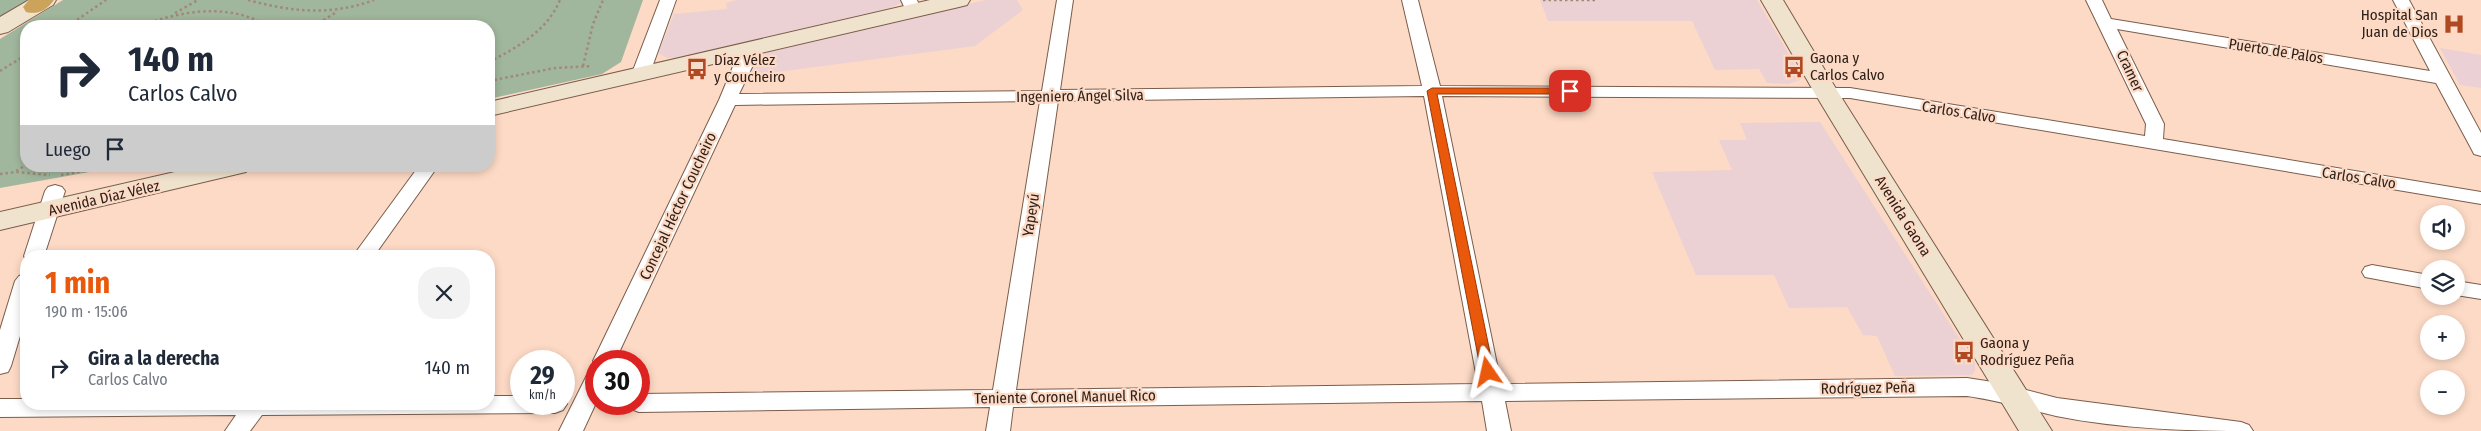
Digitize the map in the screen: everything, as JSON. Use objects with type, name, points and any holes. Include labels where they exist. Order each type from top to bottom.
[{"type":"main road","points":[[495,108],[748,49],[911,5],[958,0]]},
{"type":"main road","name":"Avenida Gaona","points":[[1772,0],[1826,92],[2036,431]]},
{"type":"main road","points":[[0,27],[41,2]]},
{"type":"main road","points":[[0,202],[52,201],[175,172]]},
{"type":"main road","name":"Avenida Díaz Vélez","points":[[0,221],[52,201],[205,172]]},
{"type":"street","points":[[640,74],[668,0]]},
{"type":"street","name":"Yapeyú","points":[[998,431],[1064,0]]},
{"type":"street","points":[[1410,0],[1432,91],[1499,431]]},
{"type":"street","name":"Cramer","points":[[2094,0],[2108,23],[2155,124],[2156,131],[2152,144]]},
{"type":"street","points":[[2401,0],[2481,150]]},
{"type":"street","name":"Puerto de Palos","points":[[2108,23],[2444,79]]},
{"type":"street","name":"Concejal Héctor Coucheiro","points":[[609,350],[728,100],[745,63],[748,49]]},
{"type":"street","name":"Ingeniero Ángel Silva","points":[[728,100],[1432,91]]},
{"type":"street","name":"Carlos Calvo","points":[[1432,91],[1850,93],[2481,198]]},
{"type":"street","points":[[367,250],[425,172]]},
{"type":"street","points":[[36,250],[52,201]]},
{"type":"street","points":[[2372,272],[2420,280]]},
{"type":"street","points":[[2465,289],[2481,292]]},
{"type":"street","points":[[0,366],[20,301]]},
{"type":"street","name":"Rodríguez Peña","points":[[1491,391],[1967,387],[1999,392],[2057,407],[2241,431]]},
{"type":"street","name":"Teniente Coronel Manuel Rico","points":[[650,403],[1491,391]]},
{"type":"street","points":[[571,431],[582,403]]},
{"type":"street","points":[[495,404],[510,404]]},
{"type":"street","points":[[0,408],[20,408]]},
{"type":"street","points":[[237,431],[252,410]]},
{"type":"path","points":[[77,20],[106,0]]},
{"type":"path","points":[[170,16],[198,0]]},
{"type":"path","points":[[248,0],[307,13],[336,12]]},
{"type":"path","points":[[323,20],[336,12],[374,0]]},
{"type":"path","points":[[495,58],[538,31],[550,19],[560,0]]},
{"type":"path","points":[[583,66],[593,24],[604,0]]},
{"type":"path","points":[[1543,0],[1598,0]]},
{"type":"path","points":[[158,20],[206,9],[229,9],[259,20]]},
{"type":"path","points":[[0,71],[20,59]]},
{"type":"path","points":[[495,80],[555,68],[593,66]]},
{"type":"path","points":[[16,172],[20,169]]},
{"type":"path","points":[[0,174],[16,172],[55,175],[75,172]]},
{"type":"shaded area","points":[[737,0],[901,0],[901,3],[890,8],[677,58],[667,58],[658,53],[674,14],[727,9],[726,3]]},
{"type":"shaded area","points":[[986,0],[1017,0],[1023,10],[975,46],[747,76],[757,58],[769,52]]},
{"type":"shaded area","points":[[1540,0],[1757,0],[1800,73],[1800,80],[1789,84],[1767,83],[1759,69],[1715,70],[1692,21],[1548,21]]},
{"type":"shaded area","points":[[2440,48],[2481,55],[2481,88],[2460,85]]},
{"type":"shaded area","points":[[1820,122],[1975,363],[1975,370],[1972,375],[1895,376],[1877,336],[1863,335],[1847,307],[1789,308],[1774,275],[1696,275],[1652,172],[1732,170],[1719,140],[1747,140],[1740,123]]},
{"type":"green space","points":[[0,0],[34,0],[0,20]]},
{"type":"green space","points":[[63,0],[643,0],[621,62],[602,74],[495,98],[495,20],[31,20]]},
{"type":"green space","points":[[20,27],[20,172],[89,172],[0,188],[0,39]]},
{"type":"place","name":"Hospital San Juan de Dios","points":[[2454,24]]},
{"type":"place","name":"Gaona y Carlos Calvo","points":[[1794,67]]},
{"type":"place","name":"Díaz Vélez y Coucheiro","points":[[697,69]]},
{"type":"place","name":"Gaona y Rodríguez Peña","points":[[1964,352]]},
{"type":"route","points":[[1488,372],[1432,91],[1570,91]]}]
